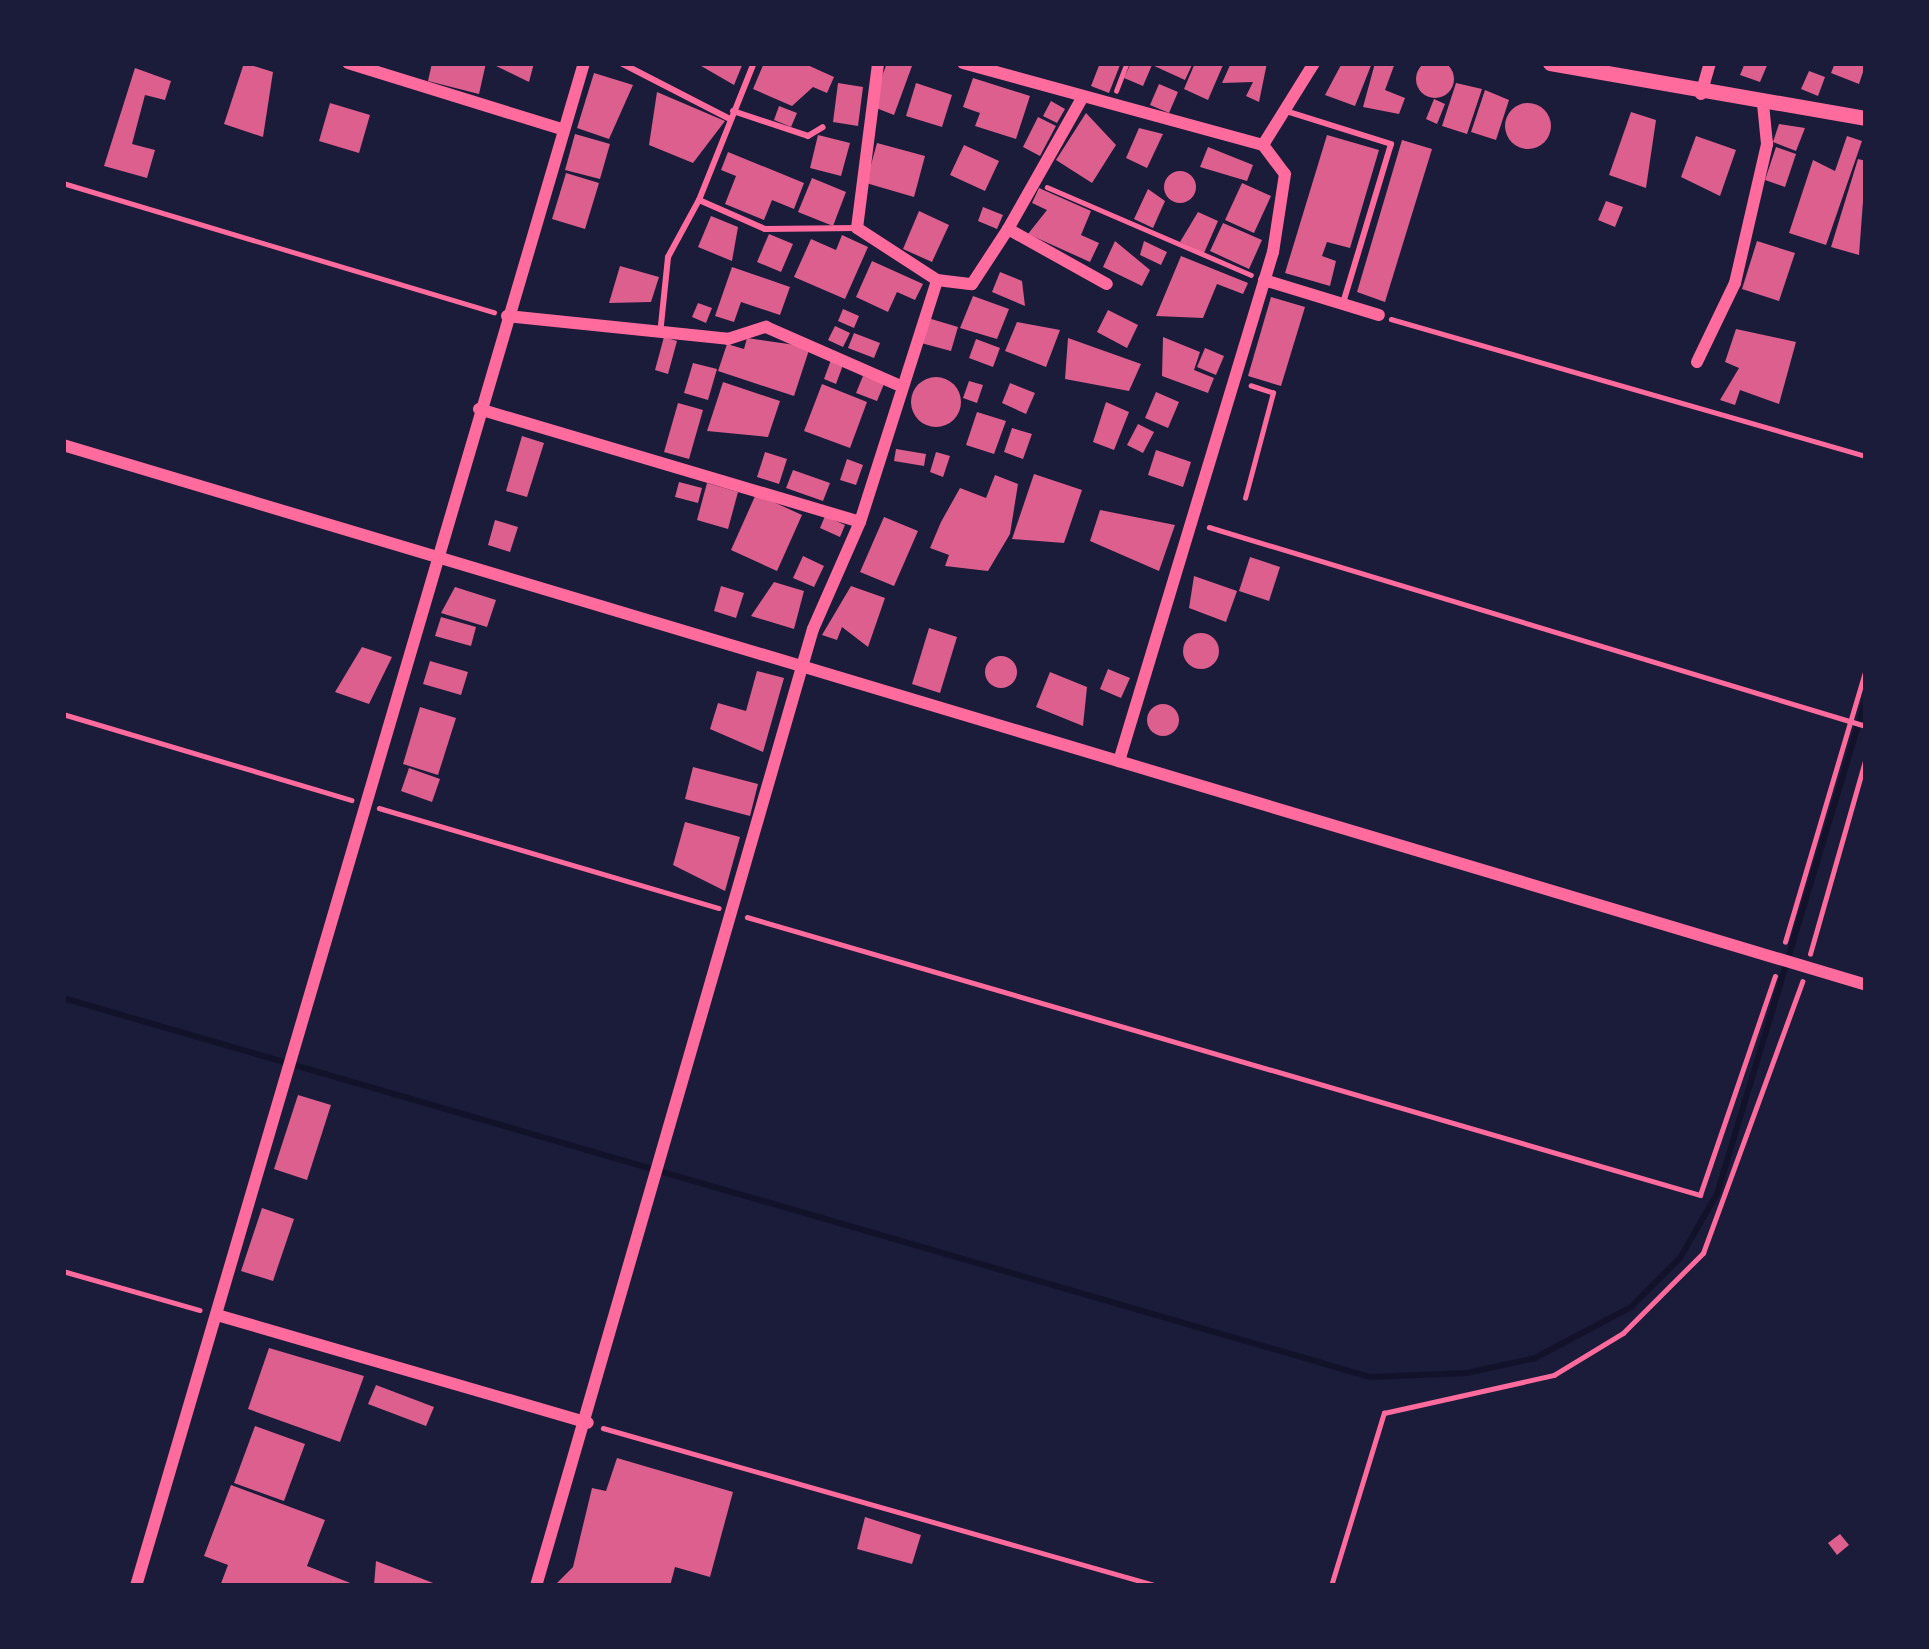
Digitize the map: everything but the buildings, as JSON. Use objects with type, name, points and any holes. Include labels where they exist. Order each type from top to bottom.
[{"type":"street","points":[[348,63],[564,130]]},
{"type":"street","points":[[136,1586],[584,63]]},
{"type":"street","points":[[878,63],[857,227],[937,280],[972,284],[1082,98]]},
{"type":"street","points":[[963,63],[1011,70],[1082,98],[1263,145],[1285,174],[1264,280],[1119,760]]},
{"type":"street","points":[[1263,145],[1289,112],[1314,63]]},
{"type":"street","points":[[1550,63],[1700,95],[1865,116]]},
{"type":"street","points":[[1700,95],[1710,63]]},
{"type":"street","points":[[1697,362],[1735,283],[1766,144],[1763,104]]},
{"type":"street","points":[[1008,229],[1107,284]]},
{"type":"street","points":[[536,1586],[809,668],[813,629],[860,522],[896,384],[937,280]]},
{"type":"street","points":[[1264,280],[1379,315]]},
{"type":"street","points":[[507,316],[661,325],[728,339],[766,327],[896,384]]},
{"type":"street","points":[[479,409],[860,522]]},
{"type":"street","points":[[63,445],[1866,985]]},
{"type":"street","points":[[217,1316],[588,1423]]},
{"type":"lane","points":[[621,63],[732,115],[808,136],[824,127]]},
{"type":"lane","points":[[661,325],[668,256],[699,200],[753,64]]},
{"type":"lane","points":[[1289,112],[1390,144],[1342,304]]},
{"type":"lane","points":[[699,200],[765,229],[857,227]]},
{"type":"path","points":[[1109,106],[1127,63]]},
{"type":"path","points":[[1036,182],[1264,280]]},
{"type":"path","points":[[63,183],[507,316]]},
{"type":"path","points":[[1379,315],[1866,456]]},
{"type":"path","points":[[1234,382],[1273,393],[1245,498]]},
{"type":"path","points":[[1192,522],[1866,726]]},
{"type":"path","points":[[63,714],[1700,1195],[1780,958],[1866,668]]},
{"type":"path","points":[[1331,1586],[1384,1413],[1554,1375],[1623,1333],[1703,1253],[1807,967],[1866,757]]},
{"type":"path","points":[[63,1271],[217,1316]]},
{"type":"path","points":[[588,1423],[1158,1586]]},
{"type":"waterway","points":[[63,998],[1370,1377],[1467,1373],[1535,1358],[1631,1307],[1680,1258],[1717,1194],[1866,699]]}]
